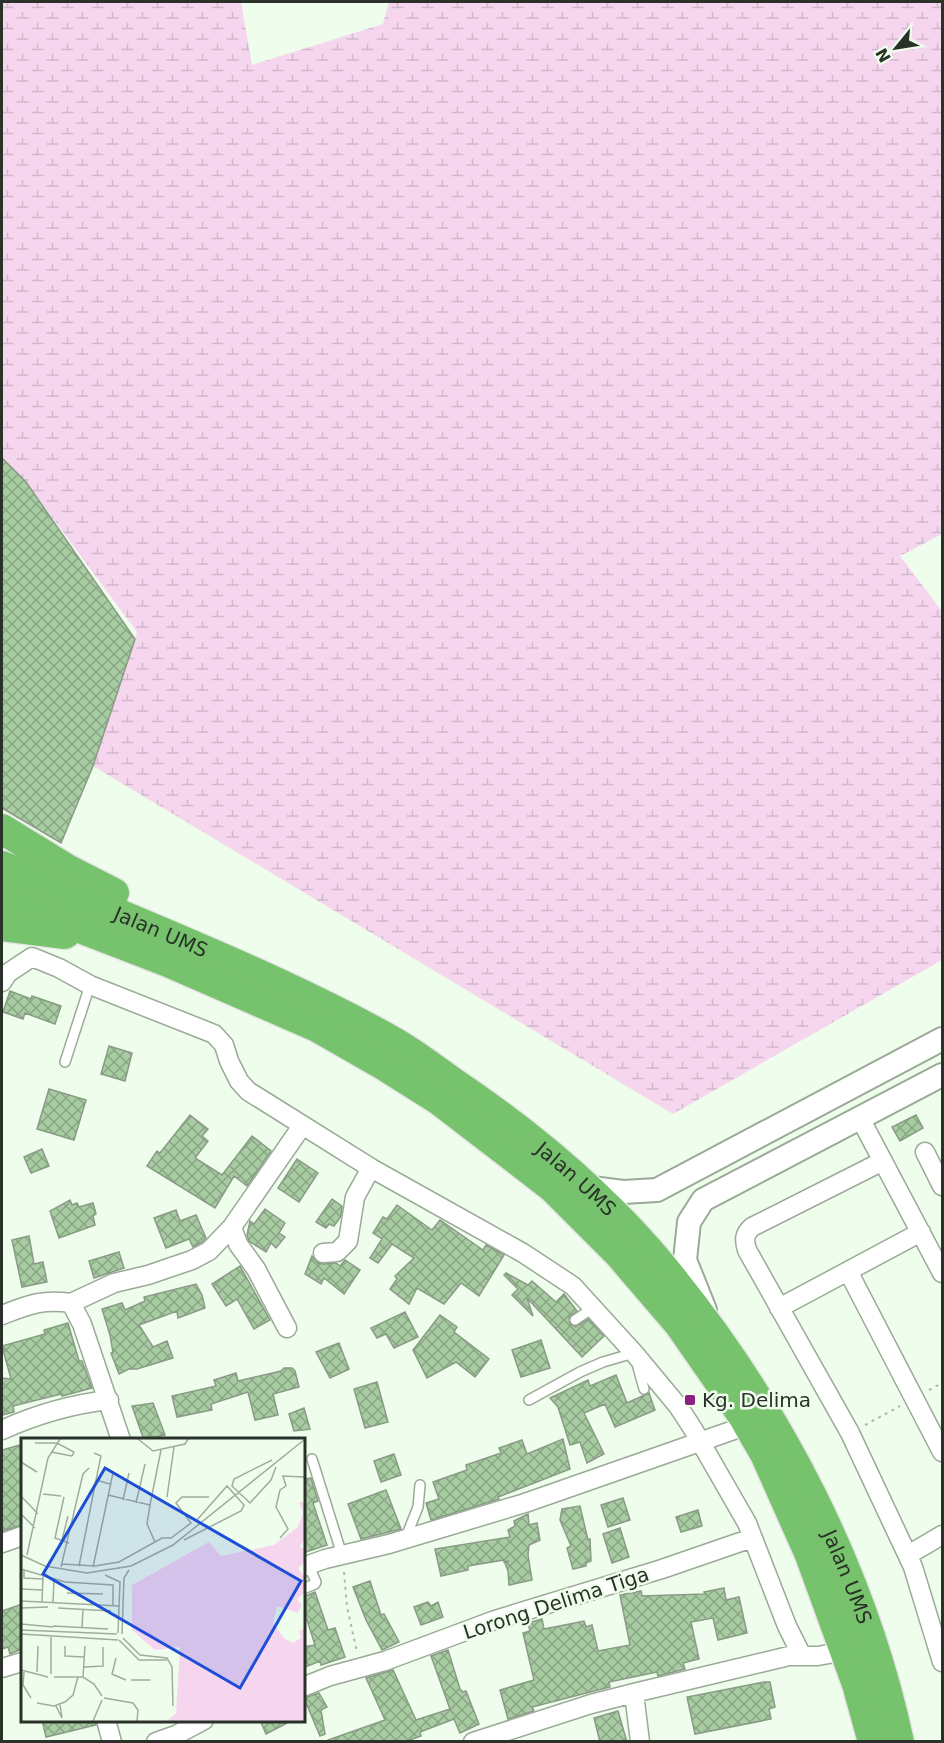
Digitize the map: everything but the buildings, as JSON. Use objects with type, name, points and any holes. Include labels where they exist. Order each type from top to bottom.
[{"type":"highway","points":[[2,829],[67,868],[139,906],[179,939]]},
{"type":"highway","name":"Jalan UMS","points":[[2,866],[179,939],[306,996],[395,1043],[501,1115],[541,1147],[609,1210],[665,1269],[713,1332],[750,1387],[807,1484],[849,1578],[890,1701],[899,1742]]},
{"type":"highway","name":"Jalan UMS","points":[[2,898],[250,996],[317,1027],[439,1100],[552,1187],[619,1254],[679,1324],[748,1425],[765,1454],[810,1555],[857,1684],[873,1742]]},
{"type":"highway","points":[[2,926],[110,939]]},
{"type":"street","points":[[2,982],[8,973],[32,957],[59,968],[90,985],[214,1034],[224,1045],[239,1081],[248,1091],[371,1168],[523,1253],[573,1286],[678,1406],[743,1516],[787,1626],[802,1656]]},
{"type":"street","points":[[584,1187],[623,1192],[657,1190],[942,1039]]},
{"type":"street","points":[[713,1332],[686,1260],[689,1222],[703,1200],[942,1075]]},
{"type":"street","points":[[860,1118],[942,1273]]},
{"type":"street","points":[[2,1315],[41,1301],[70,1303],[114,1283],[148,1275],[192,1260],[209,1251],[232,1227],[302,1126]]},
{"type":"street","points":[[925,1152],[942,1186]]},
{"type":"street","points":[[883,1161],[748,1231],[744,1239],[747,1250],[850,1433],[913,1567],[938,1628],[941,1652]]},
{"type":"street","points":[[323,1253],[337,1252],[348,1241],[355,1197],[371,1168]]},
{"type":"street","points":[[232,1227],[238,1244],[256,1269],[287,1328]]},
{"type":"street","points":[[779,1308],[921,1232]]},
{"type":"street","points":[[848,1271],[942,1452]]},
{"type":"street","points":[[70,1303],[82,1324],[120,1438]]},
{"type":"street","points":[[2,1430],[60,1410],[90,1402],[109,1400]]},
{"type":"street","points":[[306,1566],[525,1503],[748,1425]]},
{"type":"street","points":[[908,1555],[942,1535]]},
{"type":"street","points":[[2,1543],[21,1536]]},
{"type":"street","name":"Lorong Delima Tiga","points":[[304,1687],[360,1666],[385,1661],[495,1620],[662,1569],[752,1538]]},
{"type":"street","points":[[473,1742],[580,1707],[634,1693],[789,1656],[818,1656],[845,1651]]},
{"type":"street","points":[[2,1668],[21,1662]]},
{"type":"street","points":[[634,1693],[640,1742]]},
{"type":"street","points":[[107,1722],[112,1742]]},
{"type":"street","points":[[156,1742],[176,1735],[200,1722]]},
{"type":"lane","points":[[65,1062],[90,985]]},
{"type":"lane","points":[[574,1320],[593,1308]]},
{"type":"lane","points":[[529,1400],[580,1372],[634,1353],[644,1389]]},
{"type":"lane","points":[[312,1459],[342,1555]]},
{"type":"lane","points":[[406,1538],[418,1507],[420,1485]]},
{"type":"lane","points":[[304,1589],[316,1582],[306,1566]]},
{"type":"path","points":[[850,1433],[915,1397]]},
{"type":"path","points":[[342,1555],[347,1607],[360,1666]]},
{"type":"green space","points":[[2,2],[241,2],[252,65],[383,24],[389,2],[942,2],[942,534],[900,556],[942,611],[942,960],[673,1114],[93,766],[137,632],[26,482],[2,458]]},
{"type":"place","name":"Kg. Delima","points":[[690,1400]]}]
